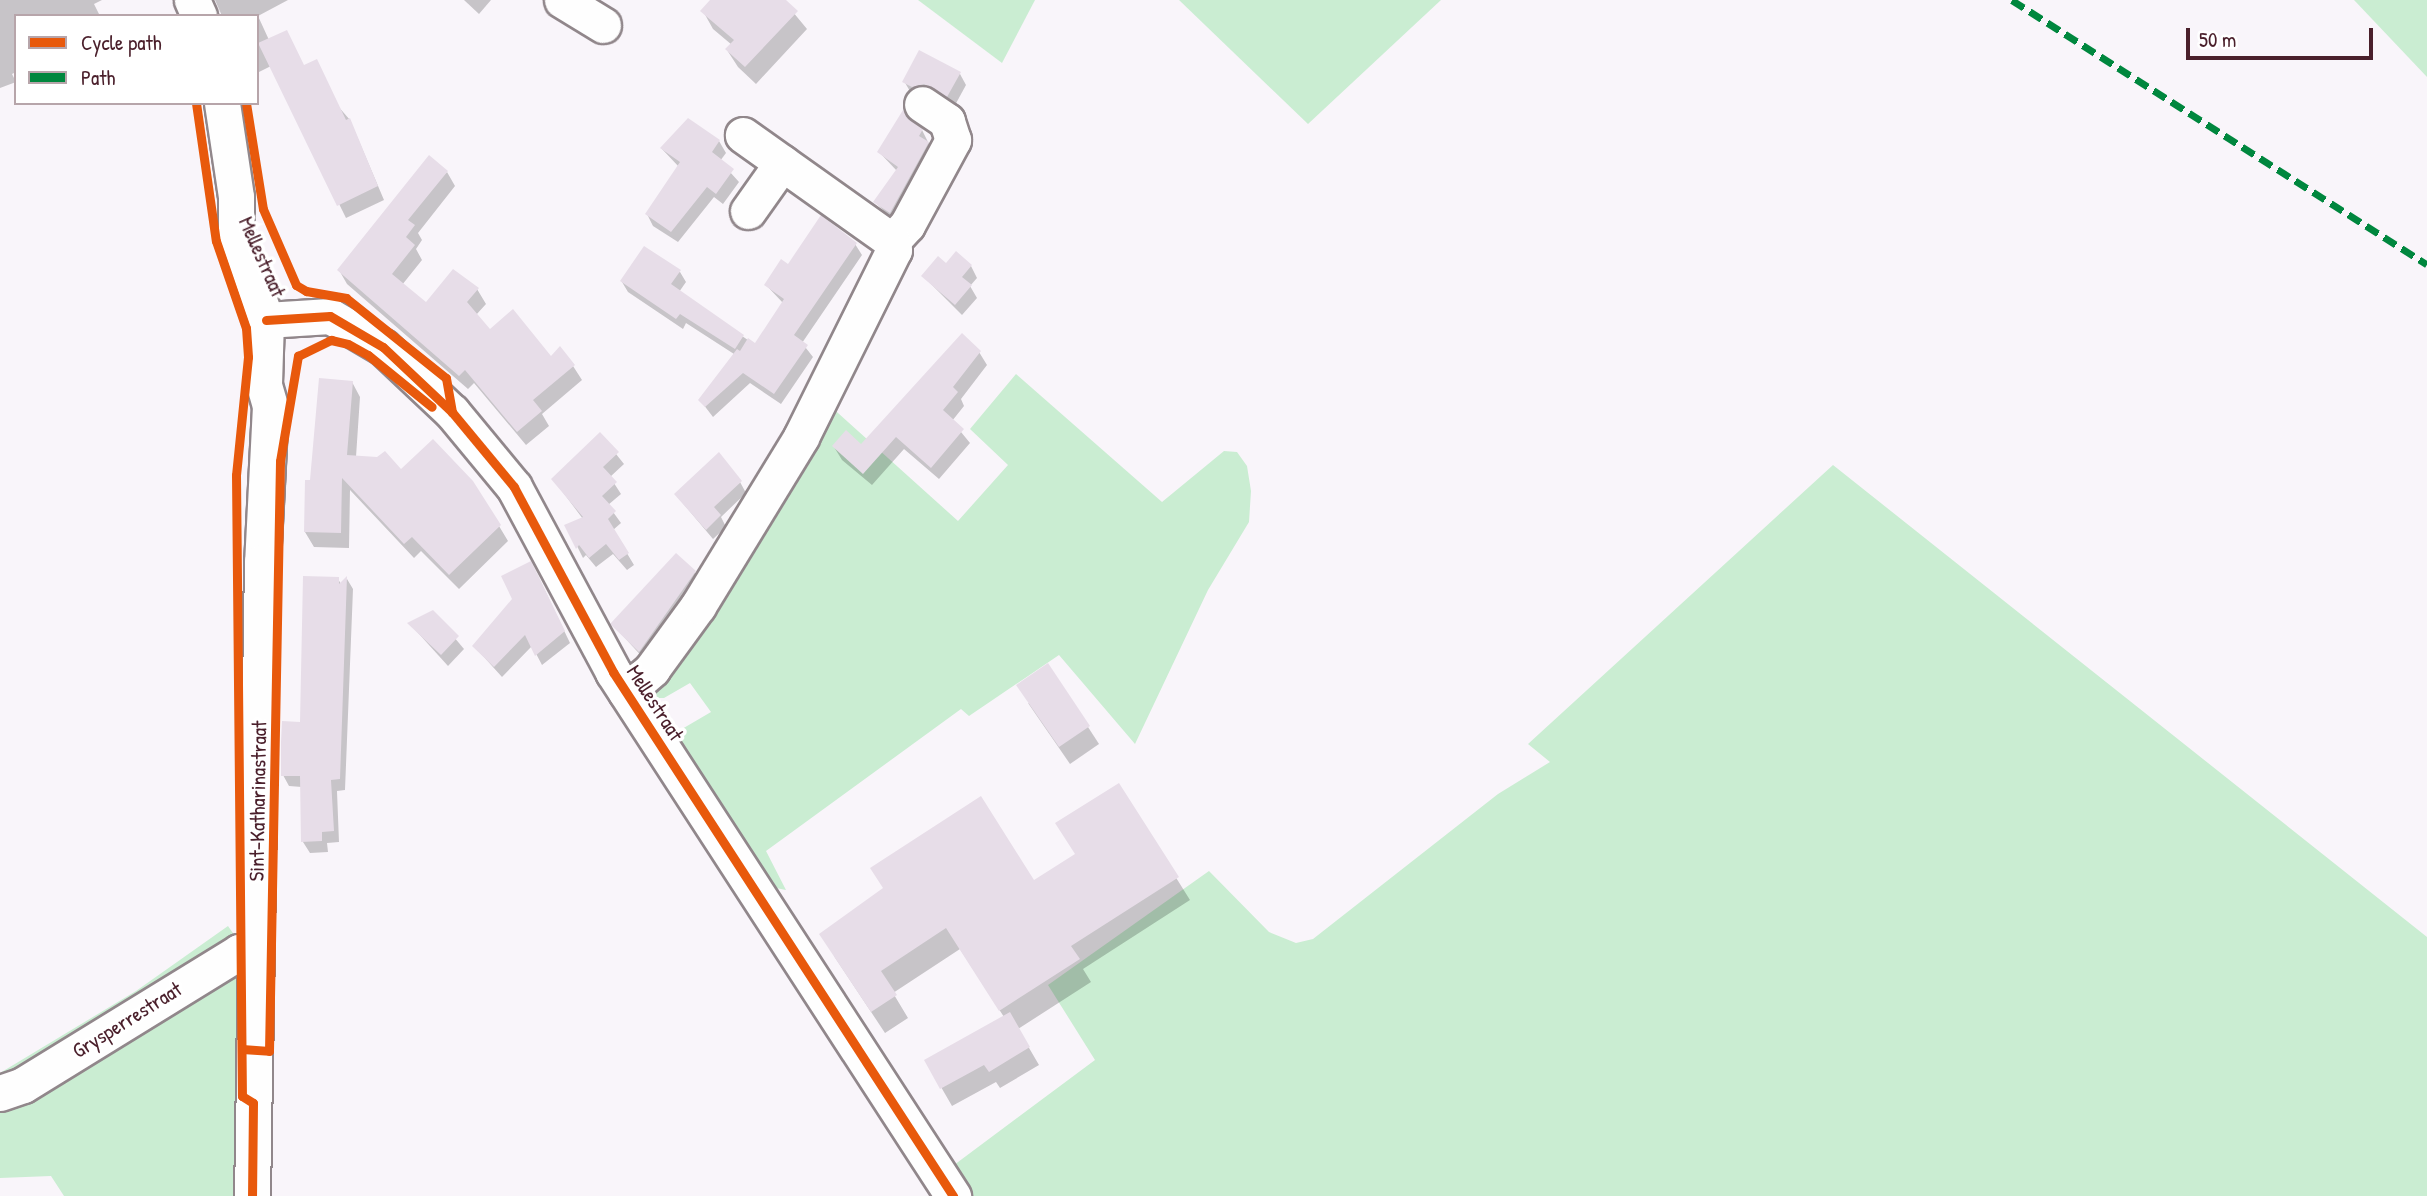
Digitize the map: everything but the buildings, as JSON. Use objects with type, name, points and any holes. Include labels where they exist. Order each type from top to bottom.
[{"type":"street","points":[[562,0],[603,26]]},
{"type":"street","points":[[743,135],[892,241],[906,225],[953,141],[947,121],[922,104]]},
{"type":"street","name":"Mellestraat","points":[[222,105],[236,197],[277,318],[330,316],[383,347],[452,412],[514,487],[626,692],[953,1196]]},
{"type":"street","points":[[748,211],[782,163]]},
{"type":"street","name":"Mellestraat","points":[[626,692],[652,669],[698,606],[801,437],[894,250],[892,241]]},
{"type":"street","name":"Sint-Katharinastraat","points":[[252,1196],[262,562],[270,406],[281,385],[277,318]]},
{"type":"street","name":"Grysperrestraat","points":[[0,1093],[23,1085],[239,952],[255,951]]},
{"type":"green space","points":[[918,0],[1035,0],[1002,63]]},
{"type":"green space","points":[[1179,0],[1441,0],[1308,124]]},
{"type":"green space","points":[[2354,0],[2427,0],[2427,77]]},
{"type":"green space","points":[[1016,374],[1162,502],[1224,451],[1237,452],[1247,466],[1251,491],[1249,522],[1208,590],[1135,744],[1059,655],[969,716],[961,709],[766,851],[786,890],[766,886],[670,736],[711,712],[690,683],[664,698],[649,698],[828,404],[958,521],[1008,465],[970,429]]},
{"type":"green space","points":[[1833,465],[2427,937],[2427,1196],[968,1196],[950,1168],[1095,1060],[1048,985],[1209,871],[1269,932],[1296,943],[1313,939],[1498,794],[1550,762],[1528,744]]},
{"type":"green space","points":[[228,926],[235,936],[0,1085],[0,1073],[136,991]]},
{"type":"green space","points":[[227,971],[238,977],[235,1196],[64,1196],[51,1176],[0,1178],[0,1106]]},
{"type":"marked path","points":[[2012,0],[2427,264]]},
{"type":"cycle path","points":[[196,105],[216,241],[246,328],[248,357],[236,475],[242,1096],[253,1103],[252,1196]]},
{"type":"cycle path","points":[[246,105],[263,209],[296,285],[306,291],[346,298],[446,378],[452,412]]},
{"type":"cycle path","points":[[266,320],[330,316],[383,347],[452,412],[514,487],[613,672],[953,1196]]},
{"type":"cycle path","points":[[242,1049],[269,1051],[280,461],[298,356],[331,340],[348,344],[368,355],[432,407]]}]
